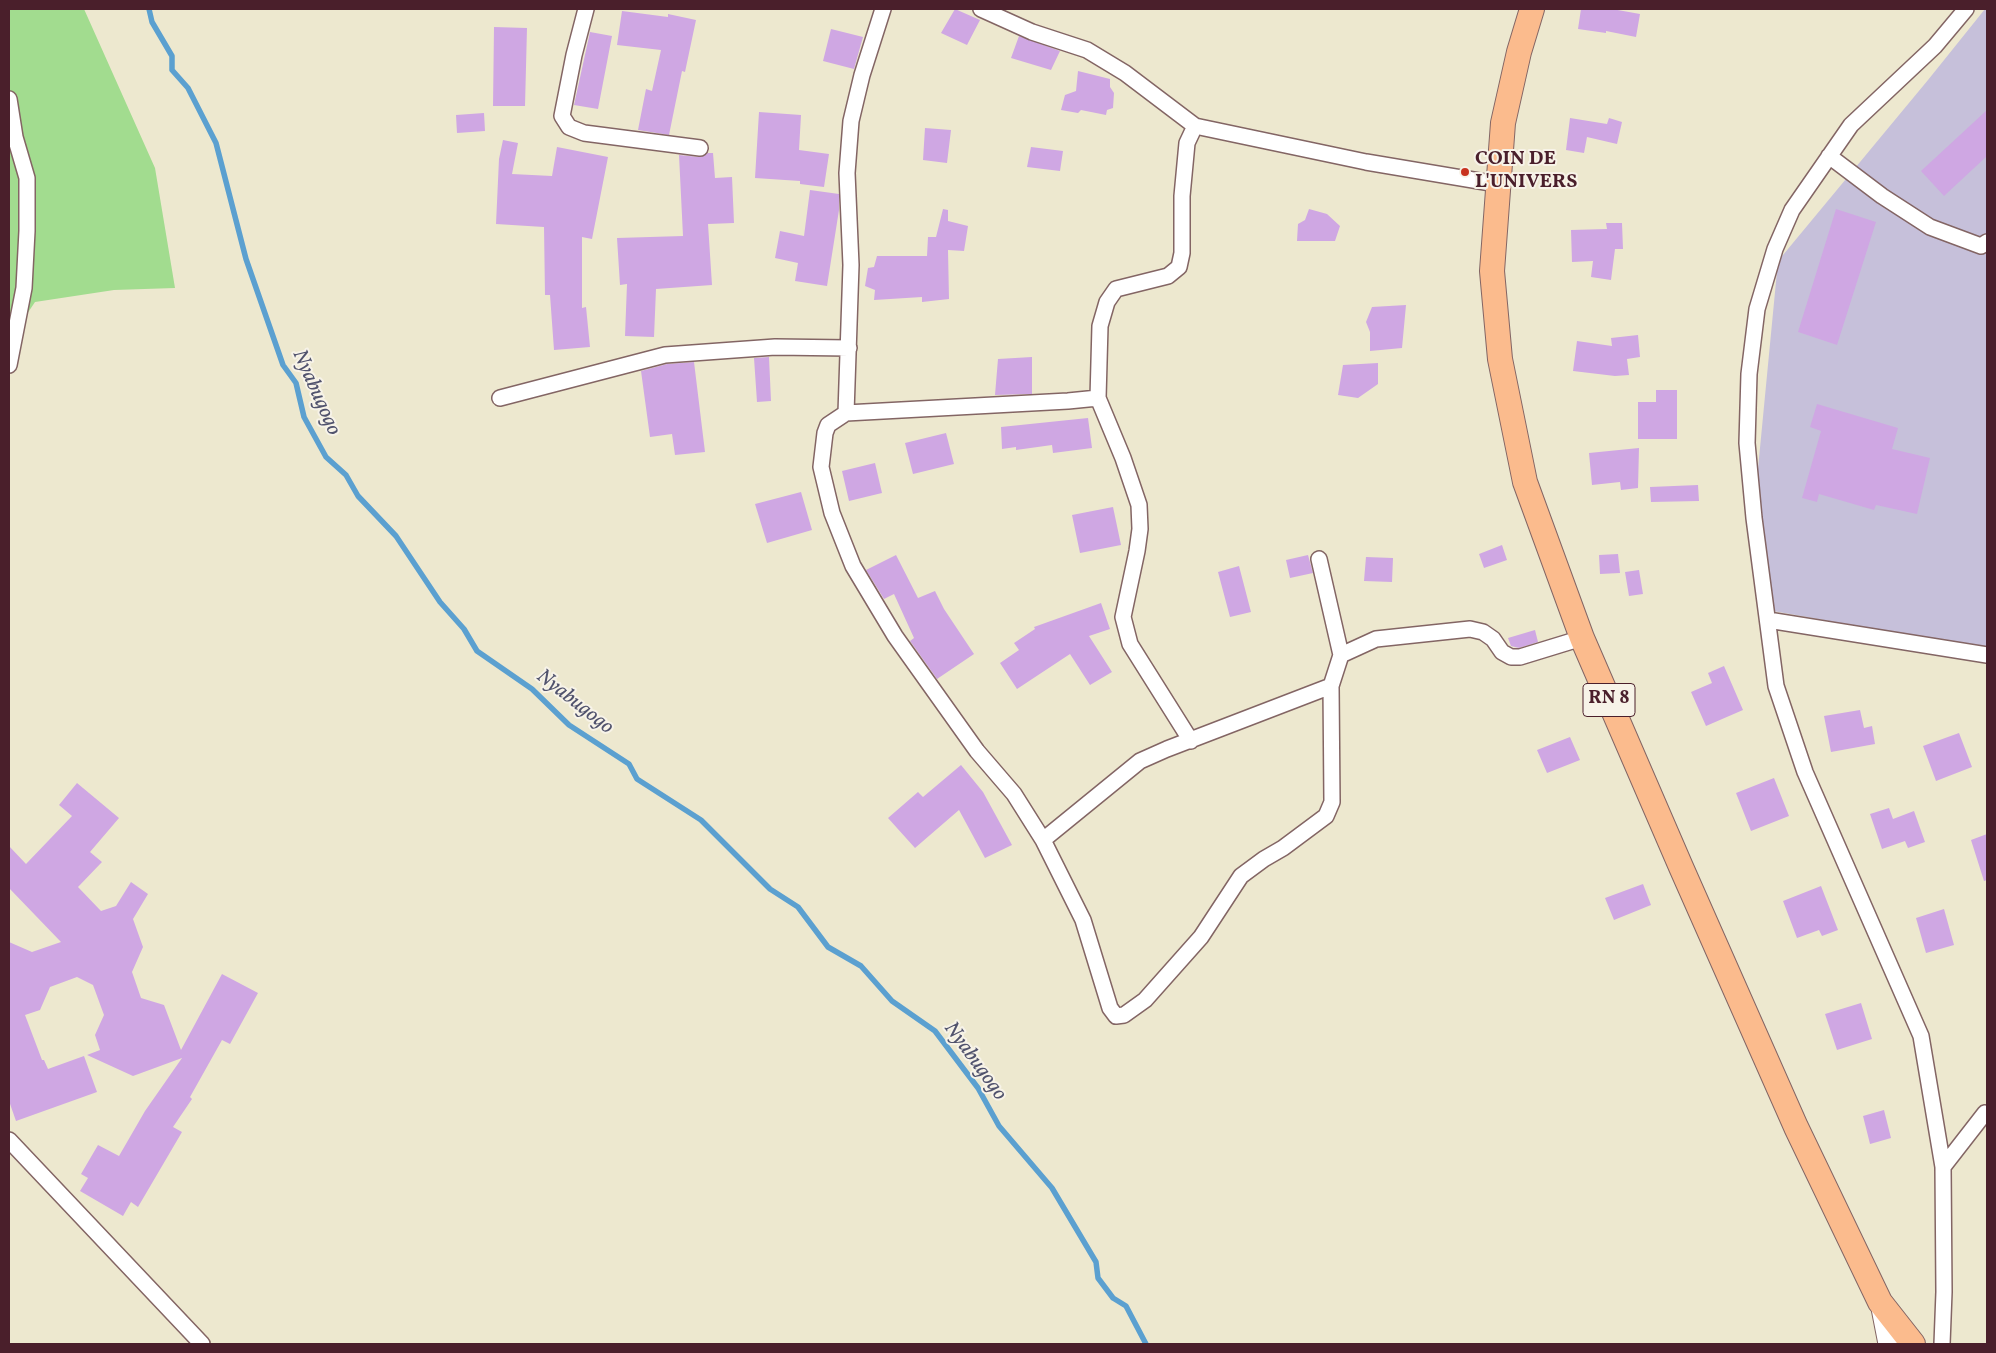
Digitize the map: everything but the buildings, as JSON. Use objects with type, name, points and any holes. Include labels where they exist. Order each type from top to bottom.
[{"type":"main road","name":"RN 8","points":[[1532,9],[1519,52],[1503,123],[1492,271],[1500,359],[1525,482],[1582,638],[1792,1118],[1880,1302],[1913,1344]]},
{"type":"street","points":[[586,9],[574,55],[562,116],[569,127],[584,132],[700,148]]},
{"type":"street","points":[[846,413],[850,348],[851,265],[847,173],[851,121],[862,75],[883,9]]},
{"type":"street","points":[[981,9],[1032,32],[1087,50],[1125,73],[1195,126],[1366,162],[1497,184]]},
{"type":"street","points":[[1942,1344],[1944,1292],[1943,1167],[1921,1036],[1805,772],[1776,686],[1754,518],[1747,443],[1749,374],[1756,319],[1775,249],[1792,210],[1851,125],[1935,46],[1966,9]]},
{"type":"street","points":[[9,99],[15,137],[27,178],[27,231],[24,288],[9,365]]},
{"type":"street","points":[[1191,741],[1130,644],[1123,617],[1137,551],[1140,529],[1139,505],[1123,458],[1098,398],[1100,326],[1107,302],[1116,289],[1168,276],[1180,267],[1182,253],[1182,196],[1187,143],[1195,126]]},
{"type":"street","points":[[1829,156],[1882,196],[1930,227],[1981,246],[1987,242]]},
{"type":"street","points":[[500,398],[665,355],[775,347],[850,348]]},
{"type":"street","points":[[1098,398],[846,413],[828,425],[825,433],[821,467],[832,512],[853,566],[895,636],[977,751],[1014,794],[1042,840],[1083,920],[1110,1008],[1116,1016],[1124,1015],[1145,1000],[1201,937],[1241,876],[1326,816],[1332,802],[1331,686],[1341,655],[1319,559]]},
{"type":"street","points":[[1768,620],[1987,656]]},
{"type":"street","points":[[1341,655],[1376,639],[1470,629],[1484,632],[1493,639],[1502,652],[1511,657],[1520,657],[1582,638]]},
{"type":"street","points":[[1042,840],[1140,761],[1331,686]]},
{"type":"street","points":[[1943,1167],[1985,1113],[1987,1115]]},
{"type":"street","points":[[9,1140],[202,1344]]},
{"type":"street","points":[[1880,1302],[1888,1344]]},
{"type":"shaded area","points":[[1985,9],[1987,9],[1987,649],[1773,611],[1757,479],[1778,261]]},
{"type":"green space","points":[[9,9],[84,9],[155,168],[175,288],[114,290],[35,302],[9,341]]},
{"type":"waterway","name":"Nyabugogo","points":[[149,9],[152,22],[172,56],[172,70],[188,88],[216,143],[246,259],[283,365],[296,383],[304,417],[326,457],[346,475],[358,496],[396,536],[440,602],[464,629],[477,651],[532,689],[569,725],[629,764],[637,779],[701,820],[770,889],[798,907],[828,947],[861,966],[892,1001],[935,1031],[978,1088],[999,1126],[1052,1188],[1096,1262],[1098,1278],[1113,1298],[1126,1306],[1146,1344]]},
{"type":"place","name":"COIN DE L'UNIVERS","points":[[1465,172]]}]
